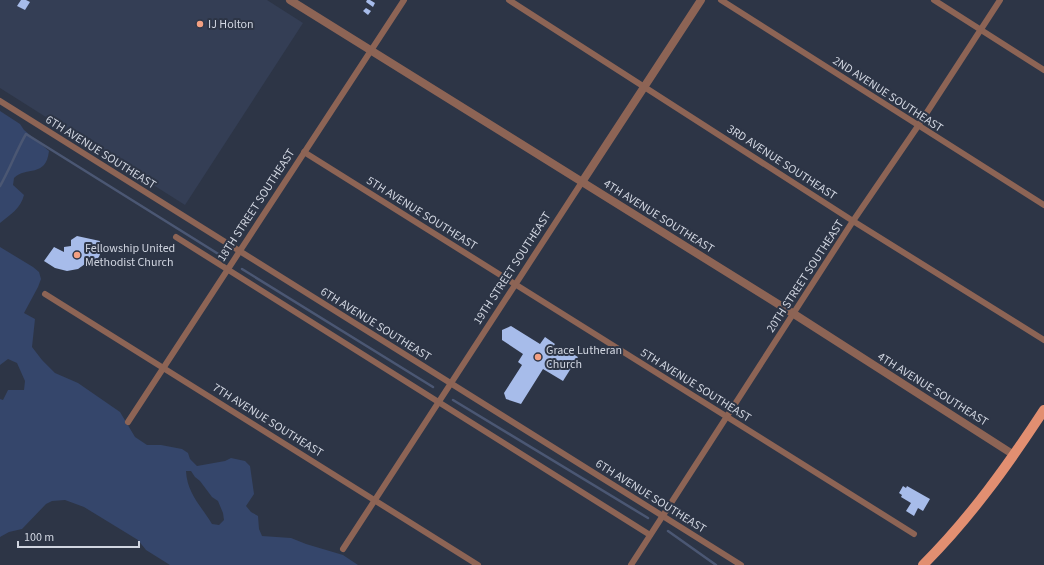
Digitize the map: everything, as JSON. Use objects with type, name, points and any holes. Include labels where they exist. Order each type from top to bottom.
[{"type":"main road","points":[[923,565],[960,525],[1000,474],[1044,410]]},
{"type":"street","name":"4TH AVENUE SOUTHEAST","points":[[290,0],[794,314],[1014,455]]},
{"type":"street","name":"18TH STREET SOUTHEAST","points":[[128,422],[238,251],[404,0]]},
{"type":"street","name":"3RD AVENUE SOUTHEAST","points":[[509,0],[853,221],[1044,340]]},
{"type":"street","name":"19TH STREET SOUTHEAST","points":[[343,549],[701,0]]},
{"type":"street","name":"2ND AVENUE SOUTHEAST","points":[[721,0],[1044,205]]},
{"type":"street","points":[[934,0],[1044,70]]},
{"type":"street","name":"20TH STREET SOUTHEAST","points":[[631,565],[853,221],[918,126],[1000,0]]},
{"type":"street","name":"6TH AVENUE SOUTHEAST","points":[[0,101],[741,565]]},
{"type":"street","name":"5TH AVENUE SOUTHEAST","points":[[304,152],[914,534]]},
{"type":"street","points":[[176,237],[650,535]]},
{"type":"street","name":"7TH AVENUE SOUTHEAST","points":[[45,294],[478,565]]},
{"type":"shaded area","points":[[0,0],[267,0],[303,23],[185,205],[0,88]]},
{"type":"shaded area","points":[[0,111],[20,124],[24,130],[49,151],[44,165],[14,178],[13,185],[24,195],[23,200],[11,214],[0,223]]},
{"type":"shaded area","points":[[0,247],[39,272],[41,279],[24,313],[35,319],[32,347],[55,373],[78,383],[120,412],[135,437],[147,445],[161,445],[182,449],[188,453],[190,459],[197,466],[225,461],[231,458],[245,461],[250,466],[254,494],[246,506],[251,512],[258,516],[259,529],[262,536],[291,538],[343,555],[358,565],[170,565],[146,550],[138,540],[84,507],[65,500],[52,501],[46,504],[22,529],[9,532],[0,537],[0,399],[3,400],[8,390],[24,390],[25,381],[17,363],[8,359],[0,365]],"holes":[[[186,471],[191,471],[212,497],[218,501],[224,520],[219,525],[212,524],[192,493]]]},
{"type":"building","points":[[21,0],[30,2],[25,10],[17,6]]},
{"type":"building","points":[[367,0],[375,3],[373,7],[366,2]]},
{"type":"building","points":[[366,8],[371,11],[368,15],[363,11]]},
{"type":"building","points":[[77,236],[100,241],[98,250],[101,251],[99,257],[94,261],[92,259],[78,269],[67,271],[55,268],[44,261],[54,247],[64,252],[64,247],[71,246],[71,240]]},
{"type":"building","points":[[511,326],[540,344],[545,337],[555,344],[550,351],[556,354],[561,347],[578,357],[563,381],[543,369],[521,404],[506,399],[504,393],[522,365],[518,362],[523,354],[502,340],[502,330]]},
{"type":"building","points":[[903,486],[906,488],[907,486],[930,499],[923,511],[918,508],[914,516],[906,511],[911,503],[901,497],[902,495],[899,493]]},
{"type":"waterway","points":[[0,186],[26,134],[220,255]]},
{"type":"waterway","points":[[242,269],[433,387]]},
{"type":"waterway","points":[[453,400],[648,518]]},
{"type":"waterway","points":[[668,531],[716,565]]},
{"type":"place","name":"IJ Holton","points":[[200,24]]},
{"type":"place","name":"Fellowship United Methodist Church","points":[[77,255]]},
{"type":"place","name":"Grace Lutheran Church","points":[[538,357]]}]
